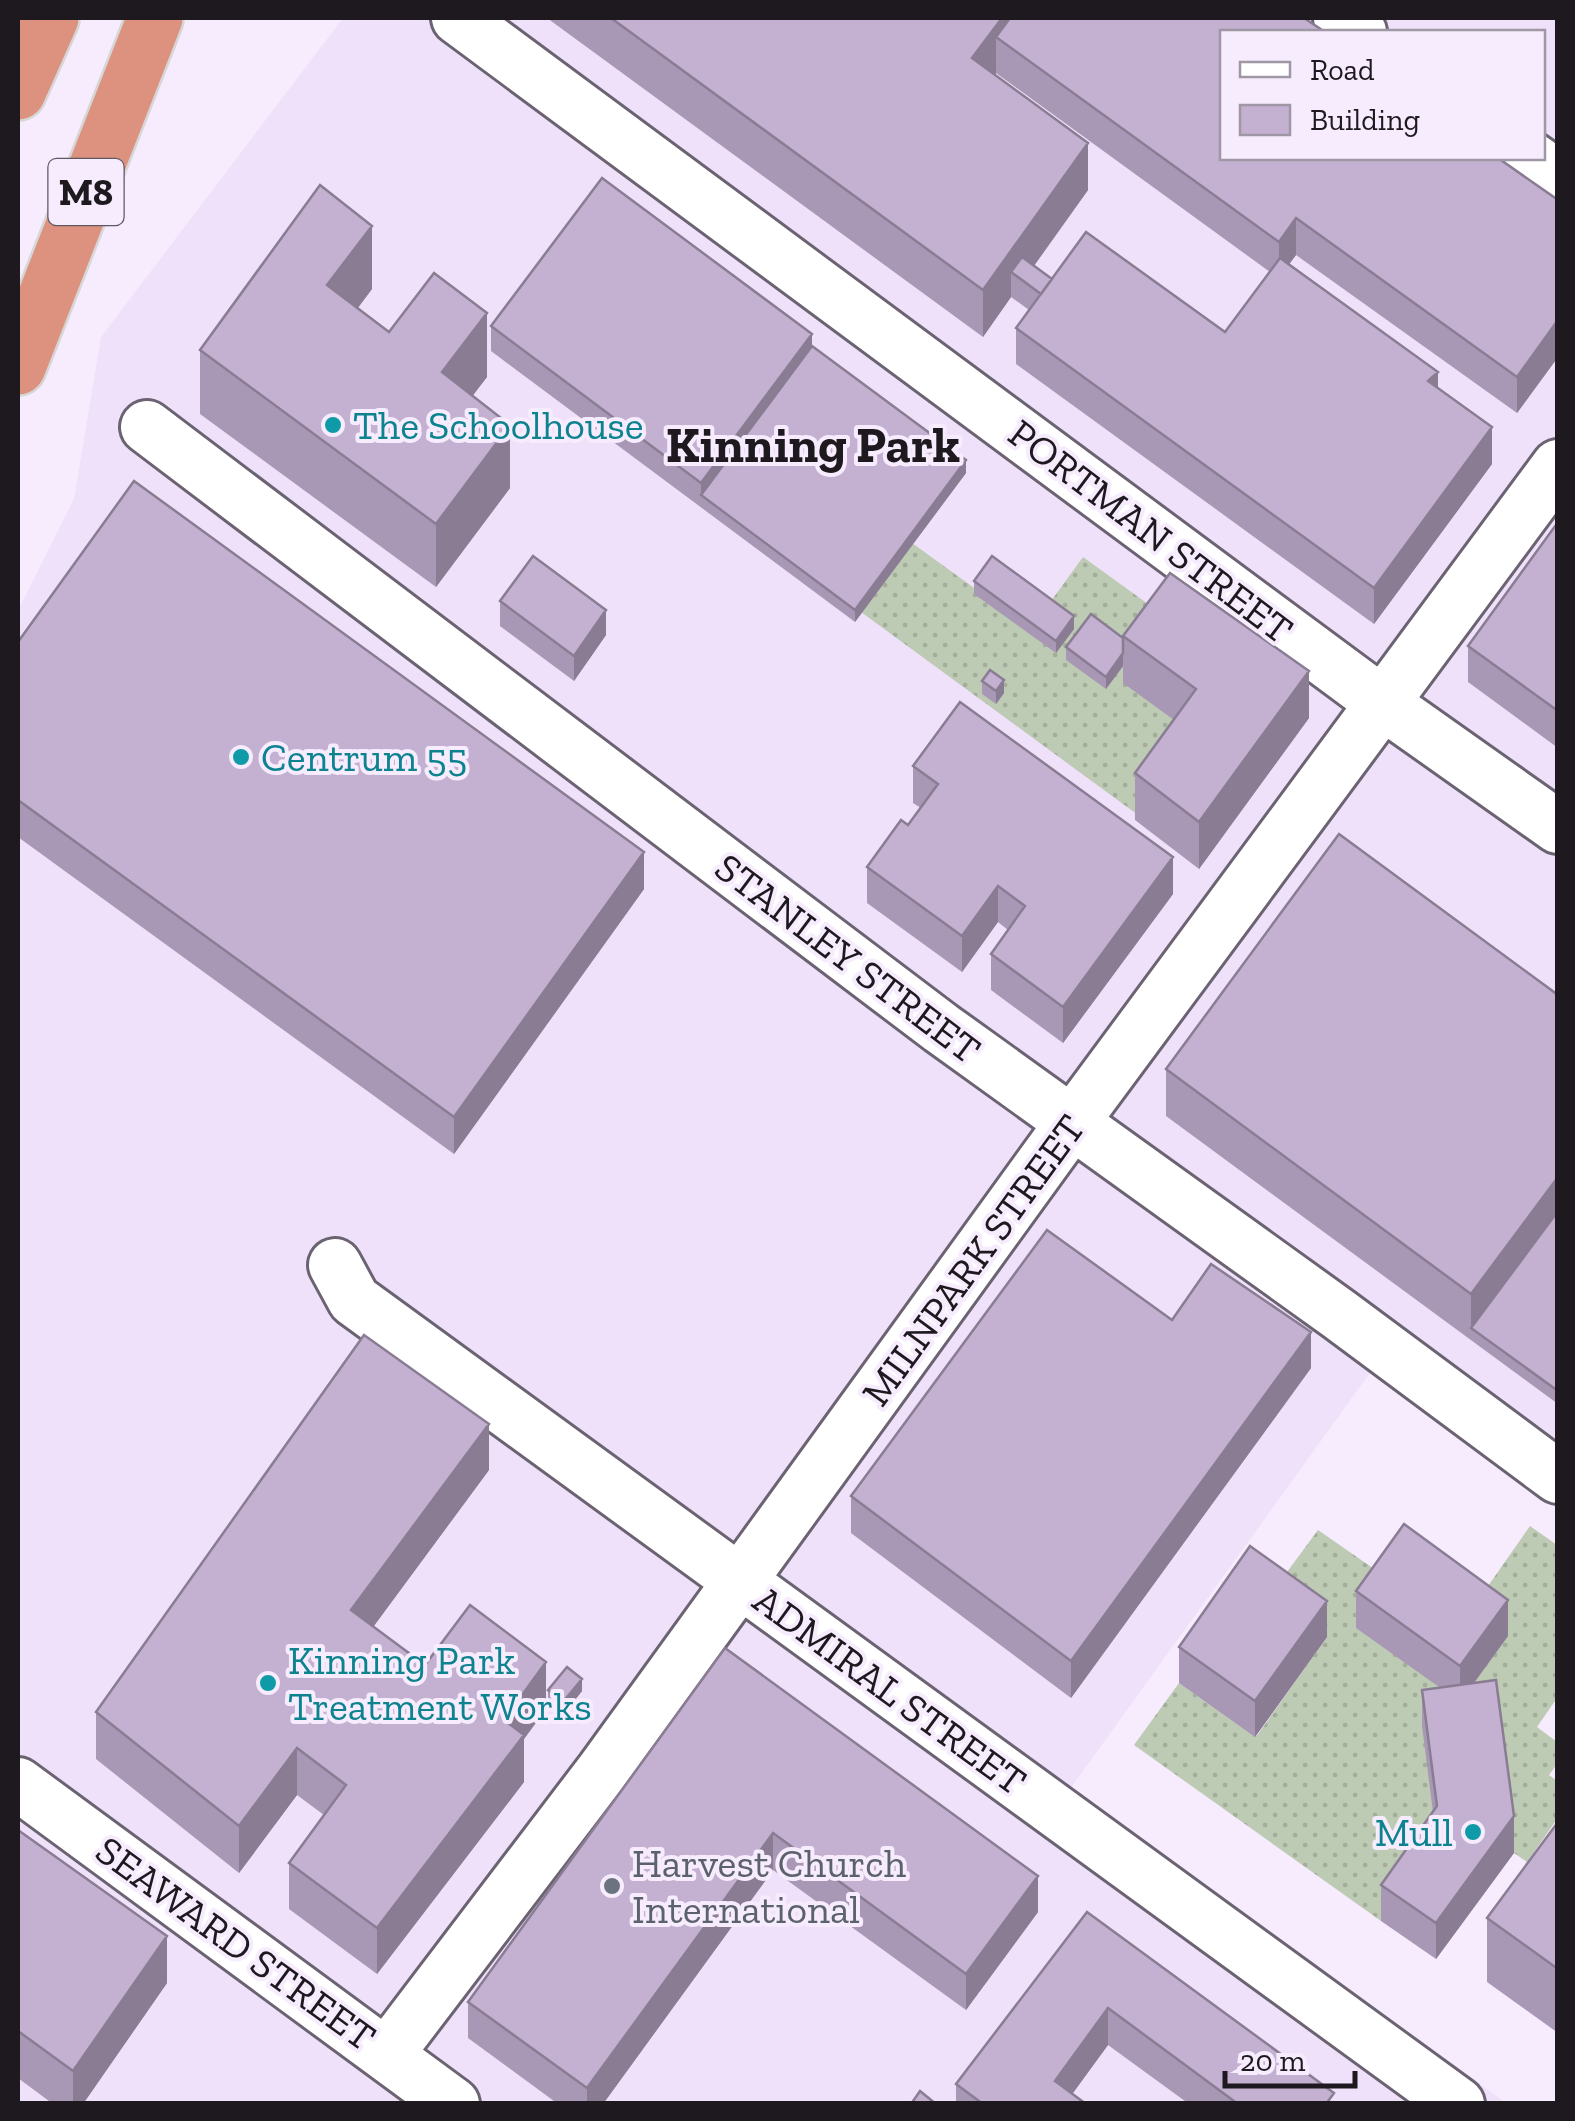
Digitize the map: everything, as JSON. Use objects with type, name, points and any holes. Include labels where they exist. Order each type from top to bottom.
[{"type":"highway","points":[[18,92],[51,18]]},
{"type":"highway","name":"M8","points":[[18,367],[155,18]]},
{"type":"street","name":"PORTMAN STREET","points":[[458,18],[1384,704],[1558,828]]},
{"type":"street","points":[[1534,160],[1558,177]]},
{"type":"street","name":"STANLEY STREET","points":[[147,427],[825,941],[1558,1477]]},
{"type":"street","name":"MILNPARK STREET","points":[[387,2054],[603,1770],[1071,1124],[1558,466]]},
{"type":"street","name":"ADMIRAL STREET","points":[[335,1265],[354,1300],[1458,2104]]},
{"type":"street","name":"SEAWARD STREET","points":[[18,1784],[454,2104]]},
{"type":"shaded area","points":[[343,18],[1557,18],[1557,1451],[1395,1338],[1070,1789],[1506,2103],[18,2103],[18,611],[74,499],[101,337]]},
{"type":"green space","points":[[912,543],[977,590],[1046,608],[1083,557],[1170,620],[1196,736],[1138,815],[861,612]]},
{"type":"green space","points":[[1530,1526],[1557,1545],[1557,1698],[1537,1727],[1557,1742],[1557,1764],[1549,1775],[1557,1781],[1557,1819],[1527,1862],[1514,1853],[1496,1716],[1437,1843],[1381,1921],[1134,1745],[1179,1683],[1256,1737],[1327,1637],[1287,1572],[1318,1530],[1390,1580],[1472,1609]]},
{"type":"building","points":[[611,18],[1002,18],[972,58],[1088,143],[983,290]]},
{"type":"building","points":[[1010,18],[1304,18],[1322,30],[1220,30],[1220,160],[1501,160],[1558,200],[1558,320],[1517,377],[1296,218],[1279,242],[996,37]]},
{"type":"building","points":[[602,178],[812,334],[701,483],[491,326]]},
{"type":"building","points":[[320,185],[372,226],[327,285],[389,332],[434,273],[487,313],[442,372],[510,425],[436,524],[200,350]]},
{"type":"building","points":[[1086,232],[1225,332],[1280,258],[1438,372],[1428,381],[1492,427],[1374,588],[1016,328]]},
{"type":"building","points":[[1022,257],[1052,279],[1041,294],[1011,272]]},
{"type":"building","points":[[812,346],[966,460],[855,610],[701,495]]},
{"type":"building","name":"Centrum 55","points":[[134,481],[644,852],[454,1117],[18,800],[18,642]]},
{"type":"building","points":[[1558,522],[1558,711],[1468,646]]},
{"type":"building","points":[[533,556],[606,610],[574,656],[500,601]]},
{"type":"building","points":[[992,556],[1074,616],[1056,641],[974,581]]},
{"type":"building","points":[[1170,573],[1309,671],[1199,822],[1135,773],[1196,689],[1123,636]]},
{"type":"building","points":[[1091,614],[1123,638],[1123,653],[1106,677],[1066,647]]},
{"type":"building","points":[[990,670],[1004,680],[996,691],[982,681]]},
{"type":"building","points":[[960,702],[1173,857],[1063,1007],[991,954],[1025,906],[998,886],[962,936],[867,867],[901,820],[908,825],[938,784],[913,766]]},
{"type":"building","points":[[1339,834],[1558,995],[1558,1177],[1471,1294],[1166,1069]]},
{"type":"building","points":[[1558,1211],[1558,1391],[1471,1328]]},
{"type":"building","points":[[1047,1230],[1172,1320],[1211,1264],[1311,1332],[1071,1661],[851,1496]]},
{"type":"building","name":"Kinning Park Treatment Works","points":[[364,1335],[489,1424],[351,1610],[425,1665],[470,1605],[546,1662],[504,1720],[524,1735],[377,1928],[289,1863],[346,1785],[297,1748],[239,1826],[96,1712]]},
{"type":"building","points":[[1404,1524],[1508,1600],[1460,1666],[1356,1591]]},
{"type":"building","points":[[1250,1546],[1327,1601],[1255,1701],[1179,1647]]},
{"type":"building","points":[[725,1648],[1038,1876],[966,1974],[773,1833],[587,2088],[468,2002]]},
{"type":"building","points":[[567,1667],[582,1679],[563,1702],[548,1690]]},
{"type":"building","name":"Mull","points":[[1496,1680],[1514,1816],[1436,1923],[1381,1885],[1437,1806],[1422,1690]]},
{"type":"building","points":[[1558,1822],[1558,1969],[1487,1918]]},
{"type":"building","points":[[18,1830],[167,1936],[73,2071],[18,2031]]},
{"type":"building","points":[[1087,1912],[1334,2093],[1326,2104],[1238,2104],[1108,2008],[1055,2081],[1086,2104],[983,2104],[956,2084]]},
{"type":"building","points":[[920,2091],[936,2104],[911,2104]]},
{"type":"place","name":"The Schoolhouse","points":[[333,425]]},
{"type":"place","name":"Centrum 55","points":[[241,757]]},
{"type":"place","name":"Kinning Park Treatment Works","points":[[268,1683]]},
{"type":"place","name":"Mull","points":[[1473,1832]]},
{"type":"place","name":"Harvest Church International","points":[[612,1886]]},
{"type":"district","name":"Kinning Park","points":[[813,445]]}]
